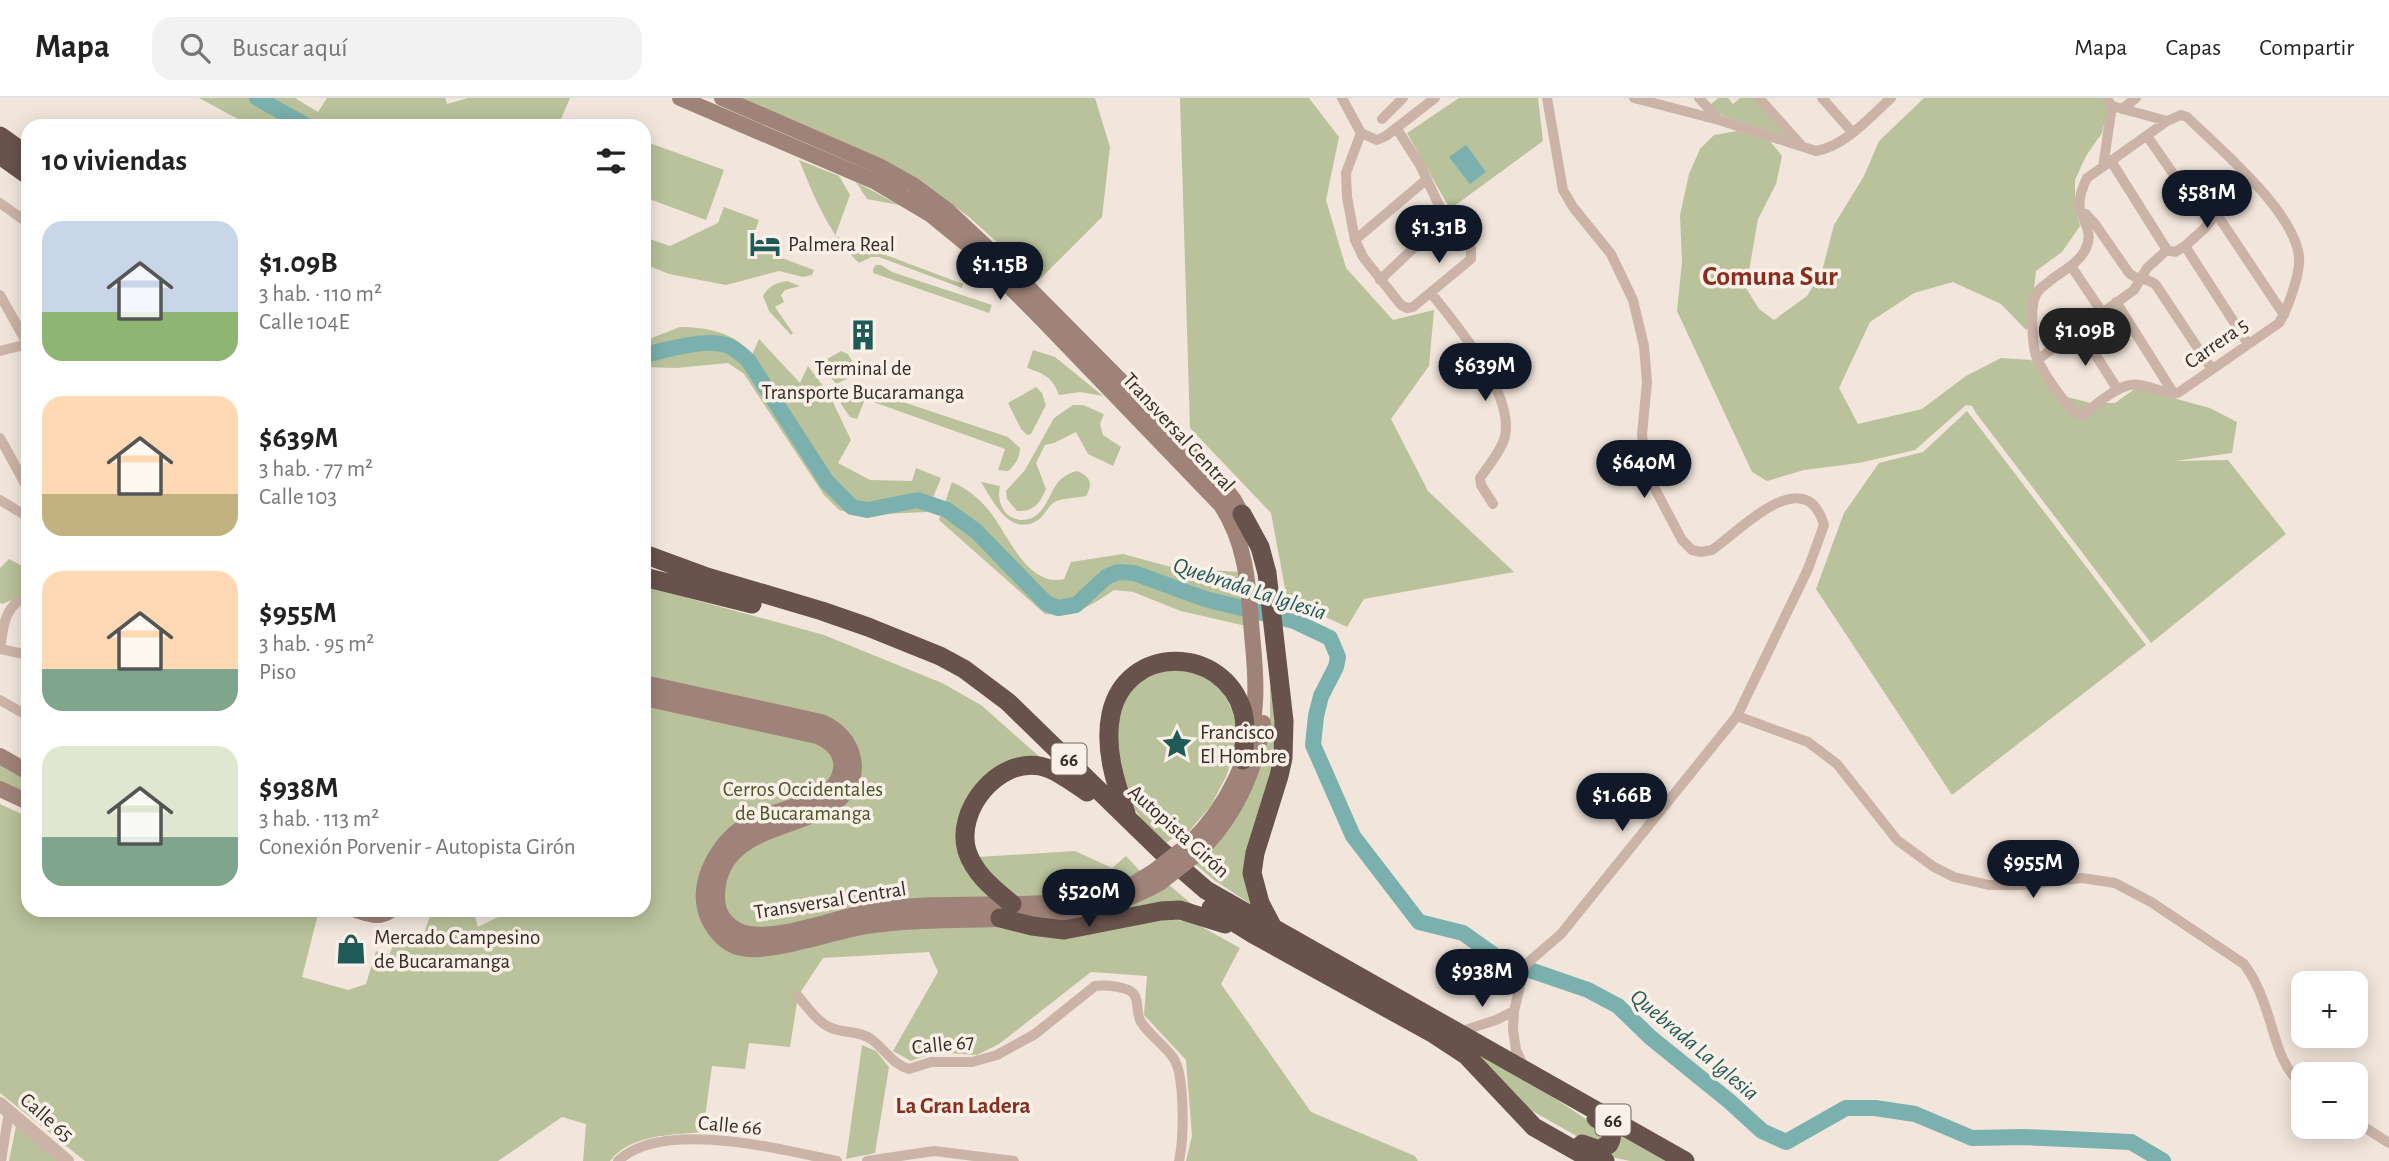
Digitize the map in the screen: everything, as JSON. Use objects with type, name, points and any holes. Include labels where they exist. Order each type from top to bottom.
[{"type":"highway","points":[[0,135],[21,151]]},
{"type":"highway","points":[[0,155],[21,170]]},
{"type":"highway","points":[[1242,514],[1253,532],[1264,560],[1260,595],[1262,629],[1284,721],[1283,758],[1275,793],[1255,853],[1252,873],[1260,903],[1274,929]]},
{"type":"highway","name":"Autopista Girón","points":[[651,557],[704,576],[868,627],[951,661],[1008,702],[1197,883],[1685,1161]]},
{"type":"highway","name":"Autopista Girón","points":[[651,579],[828,626],[897,651],[952,675],[997,706],[1184,888],[1253,934],[1434,1034],[1466,1055],[1534,1128],[1578,1152],[1605,1161]]},
{"type":"highway","points":[[1128,817],[1112,767],[1109,749],[1111,715],[1119,692],[1145,669],[1170,661],[1185,660],[1211,669],[1223,679],[1234,693],[1243,714],[1243,760]]},
{"type":"highway","points":[[1087,792],[1051,770],[1037,766],[1016,768],[1004,773],[983,791],[969,814],[966,827],[967,849],[1006,911],[1032,926],[1064,930],[1161,911],[1180,910],[1253,934]]},
{"type":"highway","points":[[1518,1112],[1530,1115],[1564,1136],[1595,1149],[1602,1149],[1609,1144],[1612,1136],[1607,1125],[1552,1090],[1542,1079]]},
{"type":"main road","name":"Transversal Central","points":[[680,98],[876,182],[918,205],[957,235],[1221,505],[1241,544],[1260,595]]},
{"type":"main road","name":"Transversal Central","points":[[722,98],[879,166],[913,185],[948,211],[1003,261],[1218,479],[1242,514]]},
{"type":"main road","name":"Transversal Central","points":[[1193,848],[1219,809],[1243,760],[1252,727],[1262,629]]},
{"type":"main road","name":"Transversal Central","points":[[651,700],[817,736],[829,742],[837,751],[841,760],[841,776],[830,792],[750,823],[738,831],[718,854],[706,879],[704,905],[713,927],[730,944],[740,948],[763,949],[868,926],[1006,911],[1095,897],[1157,877],[1216,833],[1244,789],[1257,753],[1265,700],[1262,629]]},
{"type":"main road","name":"Transversal Central","points":[[651,685],[821,722],[842,736],[853,757],[855,773],[838,801],[819,812],[752,838],[731,857],[720,878],[717,901],[723,920],[732,927],[742,933],[764,935],[879,909],[1006,911]]},
{"type":"main road","points":[[0,756],[21,768]]},
{"type":"main road","points":[[0,789],[21,799]]},
{"type":"street","points":[[1342,98],[1361,133],[1377,140],[1397,129],[1435,98]]},
{"type":"street","points":[[1381,119],[1403,98]]},
{"type":"street","points":[[1524,1068],[1515,1040],[1514,1011],[1525,965],[1561,934],[1737,716],[1808,569],[1824,525],[1815,506],[1802,498],[1788,498],[1775,503],[1712,550],[1692,550],[1682,540],[1654,487],[1646,464],[1642,435],[1647,382],[1644,346],[1633,300],[1611,254],[1573,207],[1563,190],[1547,98]]},
{"type":"street","points":[[1634,98],[1719,120],[1816,151],[1828,149],[1853,132],[1888,99]]},
{"type":"street","points":[[1699,98],[1719,120]]},
{"type":"street","points":[[1759,98],[1803,148]]},
{"type":"street","points":[[1822,98],[1853,132]]},
{"type":"street","points":[[2114,104],[2136,98]]},
{"type":"street","points":[[2114,104],[2167,121]]},
{"type":"street","points":[[2114,104],[2107,164],[2248,344]]},
{"type":"street","points":[[2079,329],[2118,390],[2082,415],[2071,408],[2037,360],[2033,328],[2035,297],[2044,285],[2071,266],[2085,252],[2089,228],[2080,210],[2081,191],[2087,178],[2167,121],[2181,115],[2188,117],[2252,181],[2288,225],[2296,243],[2300,266],[2284,315]]},
{"type":"street","points":[[1361,133],[1346,173],[1347,197],[1355,240],[1363,257],[1401,305],[1407,308],[1413,307],[1431,293],[1472,255],[1471,249],[1445,218],[1427,179],[1397,129]]},
{"type":"street","points":[[2147,136],[2195,205],[2210,215],[2216,213]]},
{"type":"street","points":[[1355,240],[1427,179]]},
{"type":"street","points":[[2037,360],[2061,340],[2134,290],[2147,268],[2205,228],[2226,201],[2252,181]]},
{"type":"street","points":[[0,203],[21,218]]},
{"type":"street","points":[[2080,210],[2095,224],[2129,273],[2141,280],[2151,280],[2156,285],[2211,369]]},
{"type":"street","points":[[2216,213],[2284,315]]},
{"type":"street","points":[[1380,279],[1445,218]]},
{"type":"street","points":[[2071,266],[2102,312]]},
{"type":"street","points":[[1431,293],[1468,339],[1501,398],[1506,419],[1505,438],[1480,478],[1481,485],[1493,504]]},
{"type":"street","points":[[0,295],[21,332]]},
{"type":"street","points":[[2116,302],[2174,394]]},
{"type":"street","name":"Carrera 5","points":[[2118,390],[2130,384],[2138,384],[2174,394],[2278,323],[2284,315]]},
{"type":"street","points":[[0,351],[21,346]]},
{"type":"street","points":[[0,438],[21,476]]},
{"type":"street","points":[[0,500],[21,513]]},
{"type":"street","points":[[21,600],[9,611],[0,649],[21,654]]},
{"type":"street","points":[[0,700],[21,712]]},
{"type":"street","points":[[1737,716],[1808,743],[1837,764],[1897,840],[1934,867],[1954,877],[1989,886],[2020,886],[2082,878],[2115,883],[2151,902],[2244,964],[2254,978],[2265,1004],[2273,1038],[2291,1071]]},
{"type":"street","name":"Calle 67","points":[[798,996],[821,1022],[835,1029],[863,1034],[878,1044],[897,1064],[909,1069],[931,1062],[972,1062],[997,1055],[1035,1034],[1095,986],[1130,991],[1135,995],[1141,1021],[1150,1035],[1170,1053],[1177,1066],[1182,1114],[1179,1161]]},
{"type":"street","points":[[1459,1032],[1514,1011]]},
{"type":"street","points":[[1,1161],[4,1108]]},
{"type":"street","name":"Calle 65","points":[[4,1108],[66,1161]]},
{"type":"street","points":[[2368,1130],[2389,1143]]},
{"type":"street","name":"Calle 66","points":[[620,1159],[638,1149],[658,1143],[709,1140],[735,1142],[837,1161]]},
{"type":"street","points":[[867,1161],[933,1151],[1014,1161]]},
{"type":"green space","points":[[199,98],[295,98],[318,112],[327,98],[445,98],[447,104],[468,98],[570,98],[561,119],[238,119]]},
{"type":"green space","points":[[739,98],[1095,98],[1110,147],[1102,217],[1039,280],[969,217],[924,184]]},
{"type":"green space","points":[[1180,98],[1309,98],[1339,137],[1326,200],[1346,268],[1393,320],[1434,310],[1429,366],[1391,419],[1428,491],[1514,572],[1364,599],[1347,627],[1287,599],[1271,513],[1190,428]]},
{"type":"green space","points":[[1459,98],[1538,98],[1543,141],[1450,209],[1407,133]]},
{"type":"green space","points":[[1718,98],[1728,98],[1733,104],[1740,98],[1759,98],[1799,141],[1723,116],[1710,105]]},
{"type":"green space","points":[[1924,98],[2105,98],[2109,105],[2102,133],[2086,156],[2075,180],[2075,208],[2080,226],[2062,252],[2036,271],[2030,325],[2026,330],[2001,304],[1953,282],[1914,293],[1870,322],[1839,388],[1858,424],[1922,409],[1966,376],[2001,358],[2031,360],[2063,396],[2091,403],[2115,403],[2136,388],[2210,408],[2237,422],[2232,453],[2175,461],[2228,460],[2286,534],[2151,643],[1972,406],[1966,405],[1915,450],[1859,463],[1804,470],[1767,481],[1752,472],[1677,311],[1682,262],[1680,215],[1689,174],[1700,149],[1714,135],[1737,131],[1769,140],[1782,156],[1776,184],[1758,219],[1746,288],[1759,309],[1774,320],[1807,296],[1822,271],[1834,225],[1864,176],[1879,141]]},
{"type":"green space","points":[[651,144],[724,170],[706,220],[651,200]]},
{"type":"green space","points":[[799,160],[839,176],[850,195],[836,235],[817,202]]},
{"type":"green space","points":[[856,182],[899,205],[867,199]]},
{"type":"green space","points":[[724,207],[759,220],[750,246],[814,270],[812,275],[803,277],[779,271],[726,285],[669,274],[651,267],[651,239],[670,246],[718,223]]},
{"type":"green space","points":[[837,237],[963,284],[962,288],[879,257],[871,257],[859,263]]},
{"type":"green space","points":[[876,265],[992,305],[989,313],[873,273]]},
{"type":"green space","points":[[787,281],[800,286],[785,290],[781,295],[784,302],[775,307],[793,333],[791,335],[769,311],[763,296],[773,286]]},
{"type":"green space","points":[[680,327],[700,328],[729,336],[746,347],[752,355],[759,339],[800,383],[808,366],[829,394],[851,440],[838,463],[870,480],[912,481],[916,468],[941,478],[927,512],[860,515],[839,510],[824,495],[744,374],[728,363],[676,368],[651,367],[651,338]]},
{"type":"green space","points":[[1033,350],[1055,357],[1103,396],[1080,392],[1059,395],[1047,377],[1027,368]]},
{"type":"green space","points":[[841,351],[848,354],[859,373],[836,384],[820,363]]},
{"type":"green space","points":[[1036,387],[1042,393],[1046,405],[1031,434],[1027,435],[1008,403]]},
{"type":"green space","points":[[867,390],[1008,437],[1020,448],[1018,458],[1008,471],[998,470],[1005,449],[865,399],[857,419],[850,417],[841,404],[843,400],[851,393]]},
{"type":"green space","points":[[1073,405],[1083,405],[1104,414],[1100,424],[1103,435],[1121,447],[1113,466],[1088,454],[1076,432],[1045,445],[1036,463],[1046,489],[1036,506],[1017,511],[1007,499],[1006,491],[1025,470],[1054,418]]},
{"type":"green space","points":[[1967,411],[2146,645],[1952,795],[1816,589],[1844,513],[1879,463],[1923,452]]},
{"type":"green space","points":[[1077,471],[1089,481],[1090,488],[1086,496],[1056,501],[1038,520],[1028,524],[1011,521],[1004,515],[981,482],[1000,486],[1000,503],[1008,515],[1018,520],[1028,519],[1040,512],[1058,482]]},
{"type":"green space","points":[[952,482],[968,491],[987,508],[1030,568],[1051,579],[1064,579],[1071,562],[1123,554],[1175,568],[1240,572],[1246,626],[1181,611],[1133,592],[1114,590],[1074,612],[1045,614],[939,520]]},
{"type":"green space","points":[[9,559],[21,565],[21,595],[3,604],[0,603],[0,568]]},
{"type":"green space","name":"Cerros Occidentales de Bucaramanga","points":[[651,588],[824,635],[942,683],[981,705],[1041,758],[1013,762],[960,822],[991,895],[999,928],[1064,937],[1168,919],[1193,922],[1240,948],[1221,984],[1311,1112],[1415,1156],[1418,1161],[1186,1161],[1192,1136],[1186,1060],[1144,1015],[1147,976],[1091,972],[999,1044],[977,1055],[935,1052],[911,1061],[893,1051],[938,972],[929,952],[823,958],[798,996],[790,1047],[749,1043],[745,1069],[712,1066],[703,1132],[666,1135],[640,1141],[619,1152],[610,1161],[583,1161],[586,1124],[562,1117],[498,1161],[85,1161],[0,1093],[0,804],[21,814],[21,917],[317,917],[302,977],[348,990],[366,984],[376,951],[389,955],[393,946],[422,939],[430,917],[475,917],[478,927],[498,917],[651,917]]},
{"type":"green space","points":[[1163,669],[1193,670],[1221,688],[1237,720],[1237,745],[1226,777],[1210,807],[1184,837],[1179,833],[1165,844],[1134,807],[1124,779],[1118,744],[1120,711],[1126,697],[1135,686]]},
{"type":"green space","points":[[1270,684],[1279,743],[1255,907],[1195,864],[1264,745],[1270,719]]},
{"type":"green space","points":[[0,764],[21,776],[21,791],[0,781]]},
{"type":"green space","points":[[1075,851],[1112,868],[1126,856],[1140,871],[1111,886],[1071,897],[1016,898],[1003,888],[978,857]]},
{"type":"green space","points":[[1169,885],[1193,905],[1086,921],[1129,905]]},
{"type":"green space","points":[[862,1045],[876,1051],[889,1067],[875,1153],[846,1159]]},
{"type":"green space","points":[[1462,1047],[1500,1062],[1604,1131],[1604,1138],[1589,1143],[1520,1104]]},
{"type":"green space","points":[[16,1126],[57,1161],[9,1161]]},
{"type":"green space","points":[[1614,1129],[1669,1161],[1630,1161],[1607,1156]]},
{"type":"water","points":[[1466,145],[1486,172],[1470,184],[1449,157]]},
{"type":"waterway","name":"Quebrada La Iglesia","points":[[257,98],[294,119]]},
{"type":"waterway","name":"Quebrada La Iglesia","points":[[651,353],[707,343],[735,349],[748,360],[827,482],[852,507],[867,510],[918,500],[947,510],[976,531],[1046,603],[1058,608],[1076,605],[1106,577],[1118,572],[1134,573],[1205,599],[1294,621],[1330,638],[1338,657],[1336,667],[1321,696],[1313,745],[1353,836],[1419,922],[1463,933],[1501,960],[1588,990],[1618,1006],[1650,1037],[1762,1131],[1786,1142],[1846,1108],[1875,1108],[1915,1114],[1972,1138],[2024,1137],[2131,1142],[2163,1161]]},
{"type":"place","name":"Palmera Real","points":[[765,244]]},
{"type":"place","name":"Terminal de Transporte Bucaramanga","points":[[863,335]]},
{"type":"place","name":"Francisco El Hombre","points":[[1177,744]]},
{"type":"place","name":"Mercado Campesino de Bucaramanga","points":[[351,949]]},
{"type":"district","name":"Comuna Sur","points":[[1770,275]]},
{"type":"district","name":"La Gran Ladera","points":[[963,1105]]}]
